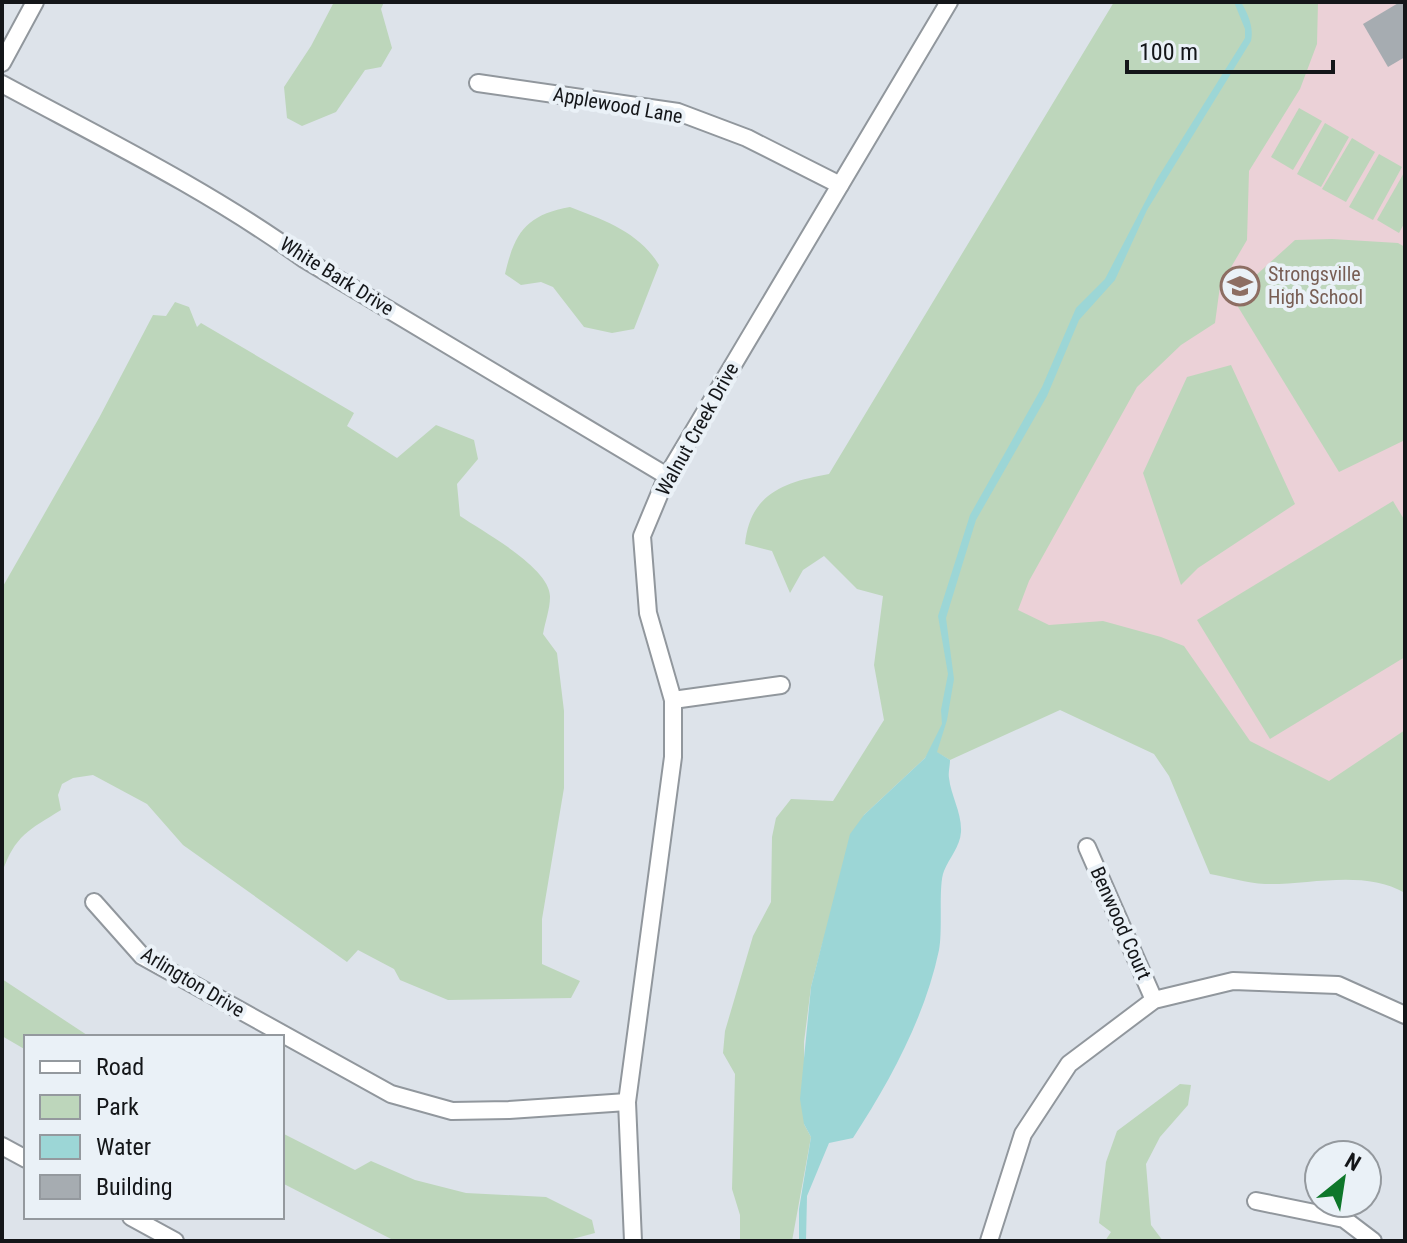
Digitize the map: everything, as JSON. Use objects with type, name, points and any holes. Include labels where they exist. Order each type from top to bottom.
[{"type":"street","points":[[2,63],[35,2]]},
{"type":"street","name":"Walnut Creek Drive","points":[[633,1241],[627,1102],[673,757],[673,700],[648,613],[642,536],[667,476],[949,2]]},
{"type":"street","name":"Applewood Lane","points":[[478,83],[678,112],[747,138],[840,185]]},
{"type":"street","name":"White Bark Drive","points":[[2,84],[260,227],[304,259],[667,476]]},
{"type":"street","points":[[673,700],[781,685]]},
{"type":"street","name":"Benwood Court","points":[[1087,847],[1154,1000]]},
{"type":"street","name":"Arlington Drive","points":[[94,902],[142,956],[391,1094],[452,1111],[627,1102]]},
{"type":"street","points":[[989,1241],[1023,1134],[1069,1064],[1154,1000],[1233,981],[1338,985],[1405,1015]]},
{"type":"street","points":[[2,1146],[24,1158]]},
{"type":"street","points":[[1256,1201],[1344,1219],[1373,1241]]},
{"type":"street","points":[[135,1219],[175,1241]]},
{"type":"shaded area","name":"Strongsville High School","points":[[1248,2],[1405,2],[1405,842],[907,562]]},
{"type":"green space","points":[[334,2],[384,2],[381,9],[392,48],[381,67],[365,70],[336,112],[302,126],[287,118],[284,87],[311,46]]},
{"type":"green space","points":[[1114,2],[1318,2],[1317,44],[1300,89],[1249,171],[1247,240],[1220,286],[1215,323],[1181,345],[1137,387],[1029,581],[1018,610],[1049,625],[1103,621],[1184,646],[1250,741],[1329,781],[1405,730],[1405,893],[1389,886],[1354,880],[1265,884],[1210,874],[1169,776],[1154,754],[1060,710],[950,760],[931,749],[864,815],[822,945],[811,987],[804,1042],[804,1124],[811,1137],[792,1241],[740,1241],[740,1215],[732,1189],[735,1074],[723,1053],[725,1031],[753,936],[771,902],[772,837],[776,818],[791,799],[833,801],[884,720],[874,665],[883,596],[857,589],[824,556],[803,570],[790,593],[772,551],[745,544],[748,527],[754,513],[772,493],[798,481],[829,474]]},
{"type":"green space","points":[[1299,108],[1322,121],[1293,170],[1271,157]]},
{"type":"green space","points":[[1325,123],[1349,137],[1321,187],[1297,174]]},
{"type":"green space","points":[[1352,138],[1375,152],[1346,202],[1322,189]]},
{"type":"green space","points":[[1379,154],[1402,167],[1373,220],[1349,207]]},
{"type":"green space","points":[[1405,171],[1405,222],[1399,233],[1377,220]]},
{"type":"green space","points":[[570,207],[608,222],[631,236],[659,265],[634,329],[612,333],[584,327],[553,287],[541,282],[521,285],[505,274],[513,247],[525,227],[543,215]]},
{"type":"green space","points":[[1295,240],[1398,243],[1405,247],[1405,440],[1339,472],[1232,297]]},
{"type":"green space","points":[[175,302],[189,307],[197,327],[201,323],[354,413],[347,426],[397,458],[436,425],[474,440],[478,459],[457,484],[460,516],[528,563],[547,586],[550,597],[543,634],[557,653],[564,711],[564,788],[542,919],[542,964],[580,981],[571,998],[448,1000],[400,980],[394,969],[358,950],[347,962],[183,845],[147,804],[93,775],[73,778],[62,784],[58,795],[61,810],[24,835],[12,850],[2,873],[2,588],[99,418],[153,315],[166,316]]},
{"type":"green space","points":[[1231,365],[1295,504],[1198,568],[1181,585],[1143,473],[1187,377]]},
{"type":"green space","points":[[1393,501],[1405,521],[1405,657],[1270,739],[1197,620]]},
{"type":"green space","points":[[2,979],[87,1035],[24,1035],[24,1049],[2,1036]]},
{"type":"green space","points":[[1180,1084],[1191,1085],[1188,1105],[1160,1137],[1146,1164],[1151,1225],[1163,1241],[1105,1241],[1111,1232],[1099,1223],[1106,1162],[1117,1131]]},
{"type":"green space","points":[[284,1134],[355,1170],[371,1161],[415,1180],[466,1193],[546,1197],[592,1220],[595,1233],[565,1241],[395,1241],[284,1184]]},
{"type":"water","points":[[1234,2],[1241,2],[1248,16],[1251,41],[1147,210],[1115,280],[1079,320],[1047,396],[976,520],[946,618],[954,679],[947,720],[937,752],[950,760],[949,778],[961,832],[942,878],[941,931],[933,975],[905,1048],[853,1138],[829,1143],[807,1196],[806,1241],[799,1241],[799,1209],[811,1137],[804,1124],[800,1099],[811,987],[850,834],[864,815],[925,758],[942,724],[941,710],[948,674],[938,616],[970,515],[1042,387],[1076,308],[1105,279],[1157,179],[1245,38],[1245,29]]},
{"type":"building","points":[[1405,2],[1405,57],[1388,67],[1363,24]]},
{"type":"place","name":"Strongsville High School","points":[[1240,286]]}]
